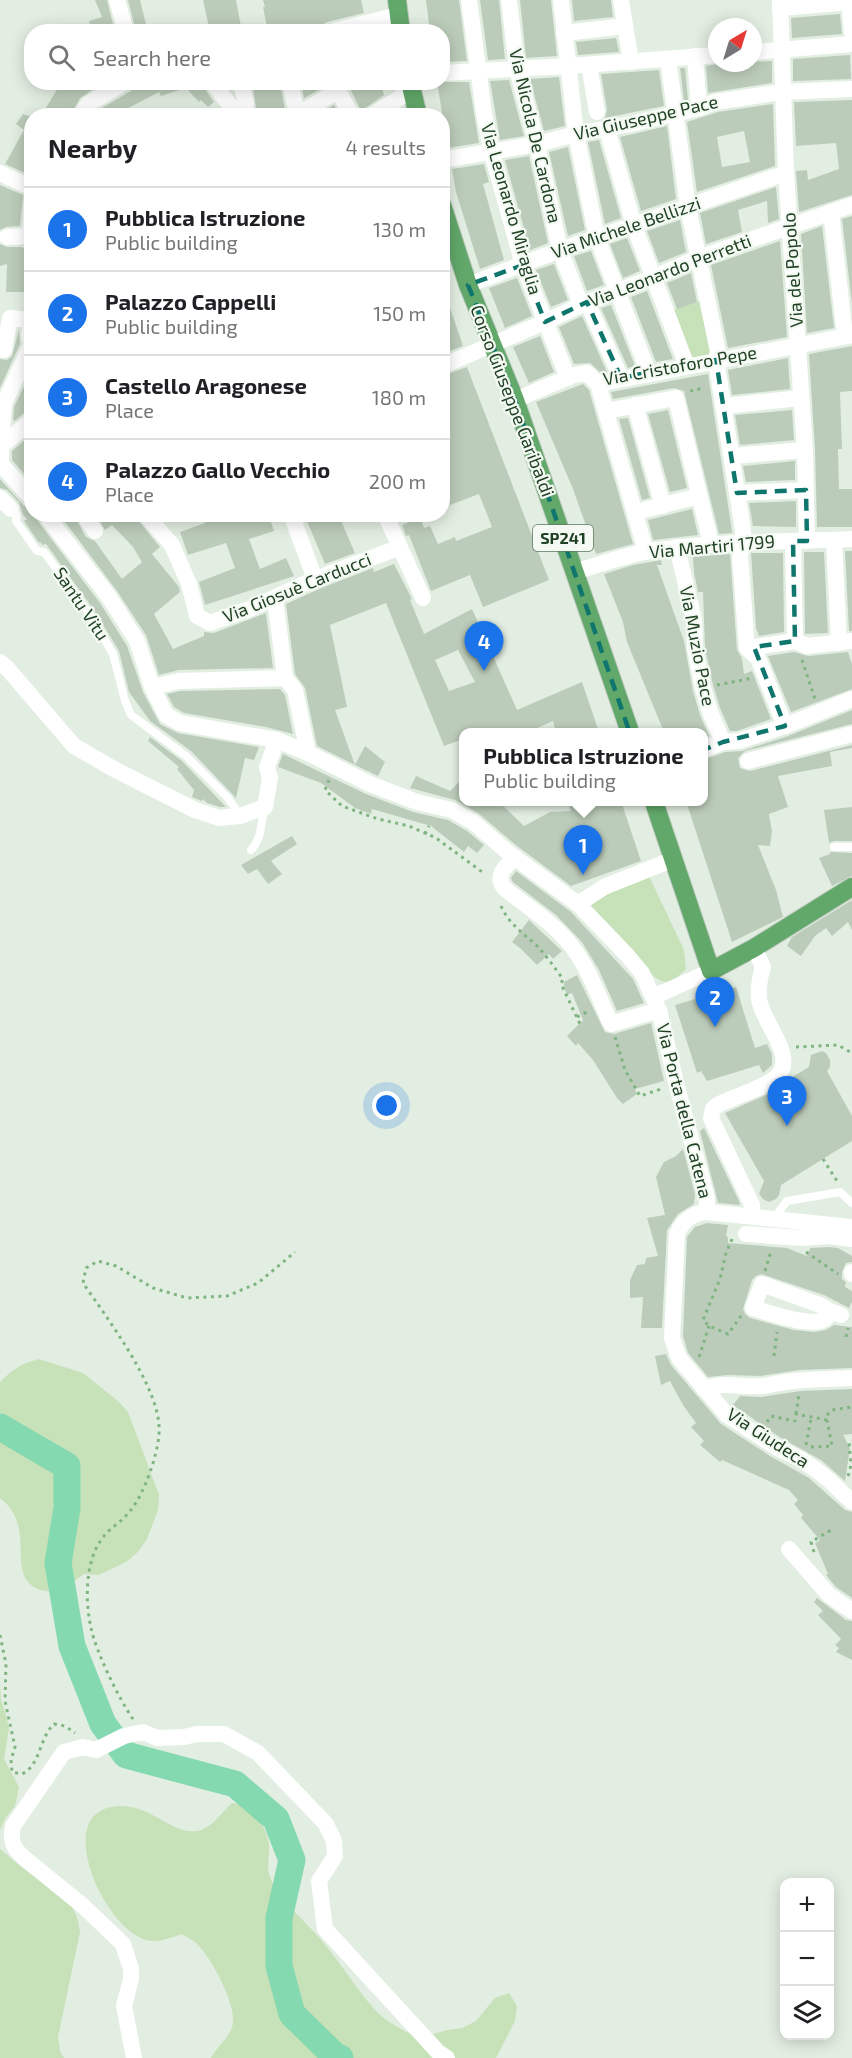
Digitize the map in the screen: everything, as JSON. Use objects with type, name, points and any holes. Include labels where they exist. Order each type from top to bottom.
[{"type":"main road","points":[[412,90],[416,108]]},
{"type":"main road","name":"Corso Giuseppe Garibaldi","points":[[450,230],[468,285],[515,400],[629,728]]},
{"type":"main road","points":[[656,806],[711,971],[754,948],[852,887]]},
{"type":"street","points":[[117,0],[124,24]]},
{"type":"street","name":"Via Leonardo Miraglia","points":[[469,0],[492,153],[523,265],[567,378]]},
{"type":"street","name":"Via Nicola De Cardona","points":[[509,0],[517,69],[537,144],[560,250],[621,378]]},
{"type":"street","points":[[561,0],[576,134],[597,238],[649,374]]},
{"type":"street","points":[[621,0],[631,62]]},
{"type":"street","points":[[780,4],[850,1],[852,33]]},
{"type":"street","name":"Via del Popolo","points":[[780,4],[786,173],[806,490],[800,541],[795,640]]},
{"type":"street","points":[[364,24],[399,16]]},
{"type":"street","points":[[564,33],[625,26]]},
{"type":"street","points":[[762,51],[852,44]]},
{"type":"street","points":[[450,73],[708,55]]},
{"type":"street","points":[[695,56],[699,108]]},
{"type":"street","points":[[668,59],[688,207],[718,352],[716,360],[737,493],[743,543],[740,556],[747,648],[758,658],[785,726]]},
{"type":"street","points":[[589,65],[597,112]]},
{"type":"street","name":"Via Giuseppe Pace","points":[[450,159],[492,153],[607,129],[699,108],[715,102],[782,92],[852,89]]},
{"type":"street","points":[[86,108],[88,104],[112,90]]},
{"type":"street","points":[[218,90],[232,108]]},
{"type":"street","points":[[242,108],[246,104],[243,90]]},
{"type":"street","points":[[291,90],[295,108]]},
{"type":"street","points":[[306,108],[333,90]]},
{"type":"street","points":[[339,90],[348,108]]},
{"type":"street","points":[[381,108],[407,90]]},
{"type":"street","points":[[607,129],[634,226],[687,366]]},
{"type":"street","points":[[0,173],[24,184]]},
{"type":"street","name":"Via Michele Bellizzi","points":[[468,285],[560,250],[786,173]]},
{"type":"street","name":"Via Leonardo Perretti","points":[[450,363],[584,304],[698,258],[852,205]]},
{"type":"street","points":[[831,212],[849,336]]},
{"type":"street","points":[[7,237],[24,239]]},
{"type":"street","points":[[4,350],[10,318],[24,319]]},
{"type":"street","name":"Via Cristoforo Pepe","points":[[515,400],[567,378],[587,373],[597,384],[849,336]]},
{"type":"street","points":[[24,358],[2,404],[1,446],[2,464],[24,490]]},
{"type":"street","points":[[597,384],[646,552]]},
{"type":"street","points":[[606,411],[676,398],[711,544]]},
{"type":"street","points":[[724,406],[801,398]]},
{"type":"street","points":[[635,405],[663,506]]},
{"type":"street","points":[[1,446],[24,427]]},
{"type":"street","points":[[732,456],[805,450]]},
{"type":"street","points":[[737,493],[806,490]]},
{"type":"street","points":[[636,512],[699,496]]},
{"type":"street","name":"Via Porta della Catena","points":[[51,522],[109,597],[133,635],[152,687],[166,715],[180,723],[277,740],[406,798],[452,810],[474,822],[517,859],[578,904],[627,955],[659,999],[677,1087],[707,1198],[707,1212]]},
{"type":"street","points":[[89,522],[95,531]]},
{"type":"street","name":"Via Giosuè Carducci","points":[[153,522],[172,545],[189,584],[197,616],[210,623],[252,608],[315,579],[398,548]]},
{"type":"street","points":[[294,522],[315,579]]},
{"type":"street","points":[[388,522],[398,548],[423,598]]},
{"type":"street","name":"Via Martiri 1799","points":[[574,572],[646,552],[677,547],[852,539]]},
{"type":"street","points":[[747,648],[795,640],[807,646],[848,644],[834,540]]},
{"type":"street","name":"Via Muzio Pace","points":[[677,547],[694,620],[695,649],[703,688],[723,742]]},
{"type":"street","points":[[275,598],[285,678],[295,690],[308,753]]},
{"type":"street","points":[[0,662],[74,746],[195,810],[219,818],[240,816],[265,807],[270,778],[267,767],[277,740]]},
{"type":"street","points":[[152,687],[179,681],[285,678]]},
{"type":"street","points":[[708,748],[785,726],[852,699]]},
{"type":"street","points":[[748,760],[852,734]]},
{"type":"street","points":[[517,859],[495,875],[505,889],[536,913],[573,948],[594,983],[611,1023],[711,971]]},
{"type":"street","points":[[578,904],[604,887],[674,859]]},
{"type":"street","points":[[753,1216],[752,1205],[712,1122],[711,1114],[716,1106],[776,1077],[783,1066],[784,1059],[781,1049],[764,1015],[759,999],[760,976],[763,967],[754,948]]},
{"type":"street","points":[[707,1212],[852,1227]]},
{"type":"street","name":"Via Giudeca","points":[[707,1212],[688,1219],[677,1234],[672,1338],[679,1358],[727,1414],[776,1447],[800,1459],[829,1480],[852,1502]]},
{"type":"street","points":[[746,1234],[774,1238],[829,1236],[852,1239]]},
{"type":"street","points":[[762,1284],[842,1315],[817,1322],[753,1308],[762,1284]]},
{"type":"street","points":[[704,1389],[715,1385],[768,1386],[811,1379],[852,1378]]},
{"type":"street","points":[[789,1548],[829,1595],[852,1611]]},
{"type":"street","points":[[134,2058],[124,2006],[131,1979],[131,1969],[123,1944],[82,1905],[15,1850],[11,1838],[13,1826],[64,1752],[82,1747],[96,1750],[124,1736],[143,1732],[158,1738],[224,1734],[258,1753],[327,1824],[334,1841],[335,1856],[319,1881],[325,1929],[438,2052],[447,2058]]},
{"type":"lane","name":"Santu Vitu","points":[[5,503],[17,515],[16,521],[37,551],[44,552],[74,591],[113,654],[124,701],[131,715],[186,756],[228,798],[240,816]]},
{"type":"lane","points":[[251,850],[256,845],[262,831],[262,816],[265,807]]},
{"type":"lane","points":[[834,847],[852,847]]},
{"type":"lane","points":[[774,1218],[787,1201],[840,1192],[852,1203]]},
{"type":"path","points":[[676,398],[676,395],[720,384]]},
{"type":"path","points":[[795,640],[820,712]]},
{"type":"path","points":[[703,688],[748,679],[747,648]]},
{"type":"path","points":[[336,768],[325,790],[342,806],[378,819],[409,826],[436,838],[481,872],[495,875]]},
{"type":"path","points":[[425,834],[429,826]]},
{"type":"path","points":[[500,902],[509,920],[549,959],[563,979],[561,984],[581,1026]]},
{"type":"path","points":[[611,1023],[625,1070],[640,1096],[662,1089]]},
{"type":"path","points":[[781,1049],[812,1045],[838,1045],[852,1053]]},
{"type":"path","points":[[823,1159],[837,1181],[840,1192]]},
{"type":"path","points":[[746,1234],[734,1235],[731,1240],[720,1279],[703,1320],[709,1326],[728,1334],[745,1310],[753,1308]]},
{"type":"path","points":[[762,1284],[774,1238]]},
{"type":"path","points":[[803,1238],[801,1249],[848,1274]]},
{"type":"path","points":[[143,1732],[127,1711],[106,1668],[91,1629],[88,1594],[90,1568],[101,1540],[130,1512],[145,1489],[159,1426],[151,1395],[131,1354],[83,1282],[86,1268],[98,1261],[116,1266],[153,1288],[187,1298],[227,1296],[258,1283],[295,1252]]},
{"type":"path","points":[[774,1356],[780,1315]]},
{"type":"path","points":[[691,1374],[696,1370],[709,1326]]},
{"type":"path","points":[[811,1418],[805,1442],[806,1447],[832,1446],[828,1414],[832,1410],[852,1407]]},
{"type":"path","points":[[769,1417],[795,1421],[796,1414],[827,1420]]},
{"type":"path","points":[[829,1480],[835,1476],[849,1476],[851,1465],[849,1442],[852,1441]]},
{"type":"path","points":[[805,1566],[816,1559],[811,1542],[831,1530]]},
{"type":"path","points":[[0,1635],[6,1664],[4,1701],[15,1747],[11,1760],[12,1772],[22,1774],[29,1771],[47,1730],[54,1724],[65,1726],[79,1736],[82,1747]]},
{"type":"highlighted area","points":[[523,265],[545,322],[587,302],[621,378],[716,360],[737,493],[806,490],[807,541],[793,541],[795,641],[754,647],[785,726],[723,742],[644,774],[515,400],[468,285]]},
{"type":"green space","points":[[700,301],[713,355],[688,359],[670,311]]},
{"type":"green space","points":[[648,874],[684,950],[686,969],[675,979],[667,982],[660,980],[639,963],[590,906],[603,893]]},
{"type":"green space","points":[[39,1359],[83,1373],[128,1412],[159,1495],[158,1510],[147,1539],[138,1552],[126,1562],[99,1575],[84,1574],[59,1592],[39,1589],[29,1583],[24,1575],[16,1520],[10,1508],[0,1498],[0,1382],[18,1368]]},
{"type":"green space","points":[[0,1682],[1,1700],[9,1729],[4,1759],[19,1787],[15,1806],[6,1817],[0,1830]]},
{"type":"green space","points":[[232,1803],[247,1805],[264,1829],[269,1845],[269,1873],[279,1894],[322,1941],[369,2003],[385,2019],[418,2038],[462,2028],[476,2021],[495,1998],[509,1993],[517,2006],[515,2021],[496,2058],[211,2058],[230,2032],[233,2013],[226,1991],[208,1957],[195,1942],[182,1934],[151,1941],[137,1936],[123,1924],[99,1890],[86,1850],[86,1832],[92,1818],[98,1813],[108,1808],[124,1806],[137,1808],[177,1828],[197,1831],[211,1824]]},
{"type":"green space","points":[[0,1849],[64,1898],[70,1904],[78,1921],[80,1932],[58,2037],[60,2051],[64,2058],[0,2058]]},
{"type":"building","points":[[95,0],[107,0],[113,24],[90,24],[89,21],[102,17]]},
{"type":"building","points":[[128,0],[140,0],[146,24],[134,24]]},
{"type":"building","points":[[203,0],[236,0],[240,24],[208,24]]},
{"type":"building","points":[[263,0],[361,0],[364,13],[324,24],[266,24],[263,7],[265,7]]},
{"type":"building","points":[[426,0],[459,0],[467,61],[450,62],[450,24],[429,24]]},
{"type":"building","points":[[480,0],[499,0],[505,59],[488,60]]},
{"type":"building","points":[[520,0],[551,0],[557,56],[526,58]]},
{"type":"building","points":[[572,0],[611,0],[613,17],[574,21]]},
{"type":"building","points":[[840,14],[842,34],[792,38],[791,18]]},
{"type":"building","points":[[616,38],[619,52],[578,55],[576,42]]},
{"type":"building","points":[[850,55],[851,79],[793,81],[793,59]]},
{"type":"building","points":[[762,61],[772,61],[772,83],[708,93],[706,66],[708,66],[708,72],[762,72]]},
{"type":"building","points":[[680,68],[685,68],[688,100],[684,101]]},
{"type":"building","points":[[659,70],[664,106],[605,118],[607,110],[601,74]]},
{"type":"building","points":[[559,77],[565,126],[544,131],[530,79]]},
{"type":"building","points":[[509,80],[524,136],[500,140],[490,81]]},
{"type":"building","points":[[450,82],[469,82],[479,143],[450,148],[450,108],[441,108],[438,90],[450,90]]},
{"type":"building","points":[[57,90],[92,90],[80,98],[74,108],[46,108]]},
{"type":"building","points":[[180,90],[161,96],[159,92],[128,108],[102,108],[131,91]]},
{"type":"building","points":[[188,90],[205,90],[214,102],[208,107],[201,100],[199,102]]},
{"type":"building","points":[[253,90],[281,90],[285,108],[256,107]]},
{"type":"building","points":[[302,90],[319,90],[304,98]]},
{"type":"building","points":[[351,90],[382,90],[384,95],[365,108],[360,108]]},
{"type":"building","points":[[852,100],[852,195],[799,212],[796,171],[807,170],[808,180],[839,169],[836,143],[796,146],[794,102]]},
{"type":"building","points":[[773,104],[775,166],[697,192],[687,122],[718,112]],"holes":[[[744,131],[750,162],[722,167],[717,137]]]},
{"type":"building","points":[[23,114],[24,114],[24,130],[16,124]]},
{"type":"building","points":[[667,126],[676,199],[641,211],[620,137]]},
{"type":"building","points":[[24,130],[24,172],[5,164]]},
{"type":"building","points":[[599,140],[621,218],[605,224],[588,142]]},
{"type":"building","points":[[568,147],[585,230],[568,236],[549,152]]},
{"type":"building","points":[[529,156],[548,243],[530,250],[505,160]]},
{"type":"building","points":[[484,164],[489,182],[483,184],[504,260],[480,269],[456,192],[452,169]]},
{"type":"building","points":[[0,185],[23,195],[20,226],[0,230]]},
{"type":"building","points":[[776,187],[779,219],[768,223],[767,201],[738,210],[742,232],[706,244],[700,213]]},
{"type":"building","points":[[852,216],[852,304],[842,219]]},
{"type":"building","points":[[680,220],[686,252],[659,263],[647,231]]},
{"type":"building","points":[[822,226],[834,328],[807,333],[801,234]]},
{"type":"building","points":[[627,238],[640,271],[623,278],[610,244]]},
{"type":"building","points":[[780,241],[787,337],[728,348],[711,265]]},
{"type":"building","points":[[0,244],[24,249],[24,292],[6,292],[7,264],[0,266]]},
{"type":"building","points":[[591,251],[604,285],[587,291],[574,256]]},
{"type":"building","points":[[554,264],[568,300],[551,307],[536,270]]},
{"type":"building","points":[[691,273],[697,302],[677,309],[667,283]]},
{"type":"building","points":[[517,278],[532,316],[505,328],[489,288]]},
{"type":"building","points":[[647,291],[673,359],[656,362],[631,297]]},
{"type":"building","points":[[611,305],[635,366],[628,368],[601,308]]},
{"type":"building","points":[[450,308],[463,346],[450,351]]},
{"type":"building","points":[[582,316],[607,372],[601,373],[590,363],[574,364],[559,327]]},
{"type":"building","points":[[19,329],[20,344],[0,388],[0,359],[7,360],[12,356]]},
{"type":"building","points":[[540,336],[554,372],[529,383],[513,347]]},
{"type":"building","points":[[852,346],[852,391],[840,392],[842,449],[838,449],[839,489],[852,489],[852,527],[817,527],[809,354]]},
{"type":"building","points":[[788,358],[790,389],[732,395],[728,370]]},
{"type":"building","points":[[467,367],[549,580],[483,607],[470,575],[431,591],[409,535],[406,536],[402,525],[422,522],[424,528],[430,526],[438,544],[455,537],[456,541],[492,527],[479,494],[450,505],[450,373]]},
{"type":"building","points":[[708,374],[732,533],[719,534],[684,391],[674,388],[613,399],[611,392]]},
{"type":"building","points":[[583,384],[589,390],[633,544],[596,554],[573,489],[536,402]]},
{"type":"building","points":[[24,386],[24,413],[15,421],[13,419],[14,407]]},
{"type":"building","points":[[668,410],[687,488],[670,492],[648,414]]},
{"type":"building","points":[[792,410],[794,440],[740,445],[735,415]]},
{"type":"building","points":[[628,418],[650,498],[642,500],[619,419]]},
{"type":"building","points":[[24,441],[24,474],[12,460],[12,451]]},
{"type":"building","points":[[795,461],[795,480],[746,482],[743,466]]},
{"type":"building","points":[[0,479],[24,506],[24,516],[19,502],[7,490],[0,488]]},
{"type":"building","points":[[796,501],[796,527],[753,526],[749,503]]},
{"type":"building","points":[[692,509],[698,535],[653,540],[648,520]]},
{"type":"building","points":[[25,522],[39,522],[100,603],[127,646],[143,692],[160,724],[178,733],[259,747],[254,760],[245,758],[236,798],[191,751],[150,721],[129,692],[119,651],[94,610],[46,544],[39,543]]},
{"type":"building","points":[[65,522],[78,522],[86,537],[95,541],[122,579],[142,562],[133,547],[112,525],[105,530],[100,522],[140,522],[160,547],[152,554],[179,587],[180,592],[154,614],[173,649],[204,636],[204,632],[214,633],[266,613],[273,668],[179,670],[159,675],[146,635],[117,591]]},
{"type":"building","points":[[271,522],[274,531],[249,539],[260,569],[286,558],[294,576],[205,605],[199,582],[235,568],[226,543],[188,555],[180,532],[205,523]]},
{"type":"building","points":[[307,522],[341,522],[355,553],[325,564]]},
{"type":"building","points":[[845,551],[852,551],[852,631],[849,631]]},
{"type":"building","points":[[804,552],[824,552],[828,633],[805,634]]},
{"type":"building","points":[[751,553],[783,553],[784,632],[759,636],[756,628]]},
{"type":"building","points":[[730,554],[737,650],[742,658],[744,674],[752,671],[771,719],[737,731],[730,731],[713,685],[705,648],[703,592],[698,592],[693,557]]},
{"type":"building","points":[[661,560],[662,565],[657,565],[684,641],[693,691],[706,728],[662,728],[627,642],[623,622],[604,574],[633,565]]},
{"type":"building","points":[[394,564],[412,599],[410,600],[424,634],[472,609],[517,710],[582,682],[598,728],[555,728],[553,721],[537,728],[459,728],[459,740],[444,746],[386,603],[330,625],[347,707],[335,710],[355,765],[317,746],[305,688],[295,674],[286,604],[373,568],[374,572]],"holes":[[[458,650],[475,682],[449,691],[435,660]]]},
{"type":"building","points":[[794,652],[808,656],[848,652],[852,664],[852,689],[791,712],[768,656]]},
{"type":"building","points":[[280,689],[285,695],[293,734],[184,713],[174,707],[167,694],[180,691]]},
{"type":"building","points":[[852,710],[852,724],[745,751],[738,758],[740,768],[750,771],[852,745],[852,748],[830,752],[832,766],[778,776],[788,807],[769,814],[772,831],[770,846],[758,845],[776,890],[783,917],[732,942],[688,806],[708,806],[708,758],[725,752],[742,751],[788,736]]},
{"type":"building","points":[[150,737],[182,761],[226,807],[192,797],[194,790],[177,769],[179,767],[148,741]]},
{"type":"building","points":[[365,746],[385,762],[378,776],[355,765]]},
{"type":"building","points":[[283,754],[366,794],[413,812],[448,820],[467,831],[484,845],[477,853],[468,846],[464,852],[431,826],[372,809],[371,814],[355,808],[321,783],[278,767]]},
{"type":"building","points":[[416,776],[450,791],[459,782],[459,802],[455,800],[410,788]]},
{"type":"building","points":[[466,806],[503,806],[524,826],[550,812],[571,811],[569,806],[623,806],[641,861],[571,886],[517,846],[478,813]]},
{"type":"building","points":[[852,807],[852,841],[829,843],[824,810]]},
{"type":"building","points":[[292,836],[297,844],[271,861],[282,874],[268,884],[257,869],[248,874],[241,865]]},
{"type":"building","points":[[830,852],[852,853],[852,876],[832,886],[819,858]]},
{"type":"building","points":[[516,871],[571,912],[633,979],[644,1003],[617,1011],[599,970],[582,942],[556,915],[513,882],[511,878]]},
{"type":"building","points":[[852,900],[852,930],[848,922],[832,936],[826,928],[815,936],[801,956],[787,946],[792,937]]},
{"type":"building","points":[[529,920],[562,951],[553,959],[549,954],[537,965],[512,942]]},
{"type":"building","points":[[577,975],[605,1032],[614,1034],[651,1023],[664,1081],[635,1089],[637,1094],[623,1104],[617,1098],[593,1060],[578,1043],[576,1046],[567,1036],[583,1020],[572,993],[567,995],[564,987],[564,982]]},
{"type":"building","points":[[736,987],[755,1048],[767,1044],[772,1054],[772,1065],[763,1073],[759,1065],[707,1081],[701,1071],[697,1073],[675,1005]]},
{"type":"building","points":[[822,1051],[830,1060],[830,1067],[827,1071],[852,1116],[852,1141],[781,1185],[779,1195],[769,1202],[759,1194],[764,1181],[725,1113],[775,1091],[787,1080],[809,1067],[811,1055]]},
{"type":"building","points":[[704,1128],[740,1205],[718,1203],[700,1131]]},
{"type":"building","points":[[683,1149],[695,1194],[694,1204],[678,1214],[667,1230],[662,1328],[641,1328],[643,1297],[630,1298],[630,1280],[637,1265],[645,1264],[646,1258],[658,1256],[647,1218],[665,1215],[656,1177],[664,1162],[676,1156]]},
{"type":"building","points":[[707,1223],[728,1225],[726,1236],[728,1243],[787,1248],[807,1256],[810,1248],[829,1247],[838,1248],[852,1256],[852,1262],[846,1263],[842,1272],[842,1279],[846,1282],[845,1287],[852,1291],[852,1302],[849,1308],[824,1295],[761,1274],[752,1280],[743,1309],[750,1318],[794,1330],[814,1332],[826,1330],[834,1325],[852,1327],[852,1368],[799,1370],[760,1376],[708,1377],[688,1353],[683,1336],[687,1237],[695,1227]]},
{"type":"building","points":[[666,1354],[671,1365],[721,1424],[809,1478],[845,1510],[852,1512],[852,1598],[836,1587],[826,1575],[828,1574],[815,1543],[820,1540],[801,1518],[803,1515],[794,1504],[798,1500],[789,1490],[722,1460],[720,1462],[700,1445],[704,1441],[691,1427],[696,1423],[670,1381],[661,1385],[655,1356]]},
{"type":"building","points":[[852,1389],[852,1434],[843,1435],[850,1448],[845,1481],[821,1460],[781,1438],[733,1405],[740,1396],[761,1397],[801,1391]]},
{"type":"building","points":[[817,1598],[846,1620],[852,1621],[852,1660],[836,1652],[839,1648],[835,1645],[841,1639],[818,1615],[823,1611],[814,1602]]},
{"type":"waterway","points":[[0,1427],[67,1466],[67,1508],[58,1563],[72,1646],[103,1724],[126,1755],[235,1784],[276,1819],[292,1860],[279,1918],[279,1966],[292,2014],[335,2056],[340,2058]]},
{"type":"place","name":"Palazzo Gallo Vecchio","points":[[484,671]]},
{"type":"place","name":"Pubblica Istruzione","points":[[583,875]]},
{"type":"place","name":"Palazzo Cappelli","points":[[715,1027]]},
{"type":"place","name":"Castello Aragonese","points":[[787,1126]]}]
